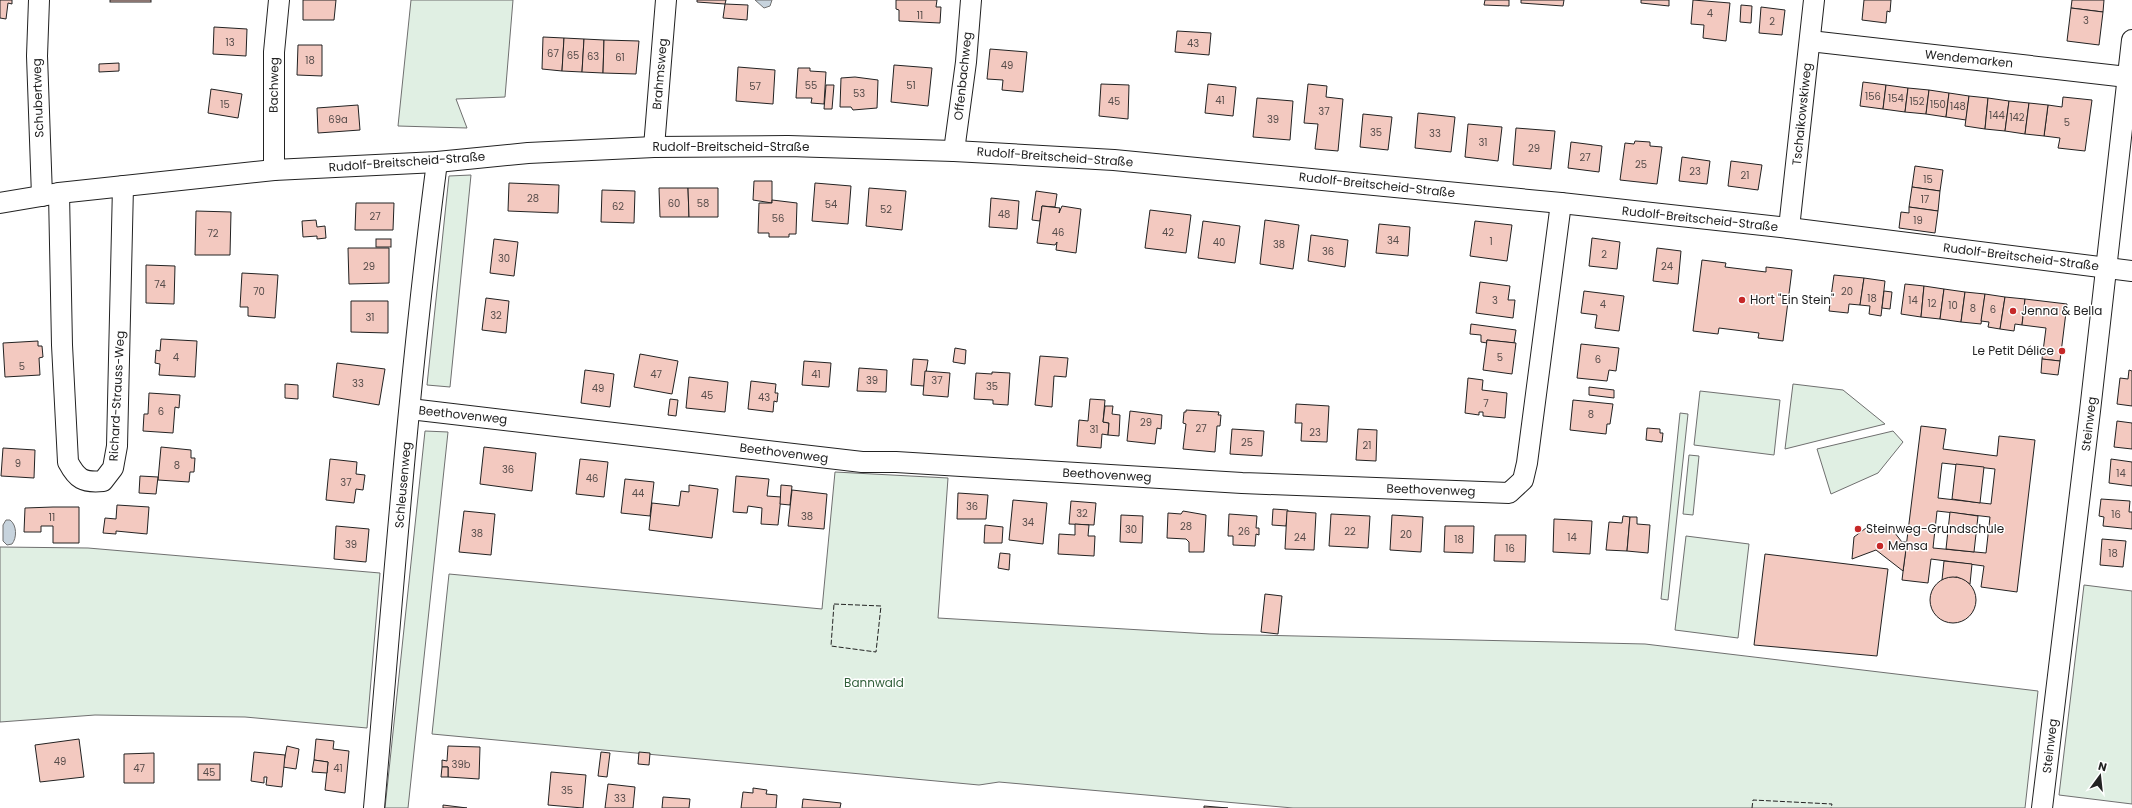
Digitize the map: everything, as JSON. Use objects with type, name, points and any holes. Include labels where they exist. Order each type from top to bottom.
[{"type":"street","name":"Schubertweg","points":[[39,0],[37,56],[51,194]]},
{"type":"street","name":"Bachweg","points":[[274,170],[274,59],[278,0]]},
{"type":"street","name":"Brahmsweg","points":[[654,147],[666,0]]},
{"type":"street","name":"Offenbachweg","points":[[954,151],[966,62],[971,0]]},
{"type":"street","name":"Tschaikowskiweg","points":[[1789,228],[1814,0]]},
{"type":"street","name":"Steinweg","points":[[2042,808],[2132,40]]},
{"type":"street","name":"Wendemarken","points":[[1810,41],[2130,66]]},
{"type":"street","name":"Rudolf-Breitscheid-Straße","points":[[0,202],[51,194],[274,170],[437,162],[528,153],[654,147],[788,146],[954,151],[1114,160],[1561,203],[1789,228],[2132,271]]},
{"type":"street","name":"Schleusenweg","points":[[374,808],[410,410],[437,162]]},
{"type":"street","name":"Richard-Strauss-Weg","points":[[51,194],[62,345],[68,462],[75,475],[89,483],[103,481],[113,468],[117,446],[123,186]]},
{"type":"street","name":"Beethovenweg","points":[[410,410],[862,462],[896,462],[1242,483],[1509,493],[1523,480],[1527,463],[1561,203]]},
{"type":"green space","points":[[411,0],[513,0],[505,97],[456,99],[467,128],[398,126]]},
{"type":"green space","points":[[471,175],[450,387],[427,385],[449,176]]},
{"type":"green space","points":[[1793,384],[1843,390],[1885,424],[1785,449]]},
{"type":"green space","points":[[1700,391],[1780,400],[1774,455],[1694,445]]},
{"type":"green space","points":[[1680,413],[1688,414],[1668,600],[1661,599]]},
{"type":"green space","points":[[425,431],[448,432],[408,808],[385,808]]},
{"type":"green space","points":[[1893,431],[1903,442],[1878,473],[1831,494],[1817,449]]},
{"type":"green space","points":[[1689,455],[1699,456],[1693,515],[1683,514]]},
{"type":"green space","name":"Bannwald","points":[[835,472],[948,478],[938,618],[1210,634],[1645,644],[2038,691],[2025,808],[1293,808],[999,782],[979,785],[432,734],[449,574],[822,609]]},
{"type":"green space","points":[[1686,536],[1749,544],[1738,638],[1675,630]]},
{"type":"green space","points":[[0,547],[88,548],[380,573],[367,728],[245,717],[95,715],[0,722]]},
{"type":"green space","points":[[2084,585],[2132,591],[2132,804],[2059,795]]},
{"type":"shaded area","points":[[755,0],[772,0],[770,6],[764,8]]},
{"type":"shaded area","points":[[6,520],[10,520],[12,522],[16,532],[12,544],[7,545],[3,541],[3,525]]},
{"type":"building","points":[[0,0],[12,0],[12,4],[8,3],[6,19],[0,18]]},
{"type":"building","points":[[110,0],[151,0],[151,2],[110,2]]},
{"type":"building","points":[[303,0],[336,0],[334,20],[303,20]]},
{"type":"building","points":[[697,0],[726,0],[725,4],[697,2]]},
{"type":"building","points":[[896,0],[937,0],[936,7],[941,7],[940,23],[899,21],[899,10],[896,9]]},
{"type":"building","points":[[1485,0],[1509,0],[1509,6],[1484,5]]},
{"type":"building","points":[[1521,0],[1564,0],[1563,6],[1521,3]]},
{"type":"building","points":[[1641,0],[1669,0],[1669,6],[1641,3]]},
{"type":"building","points":[[1693,0],[1730,3],[1726,41],[1703,38],[1704,25],[1691,24]]},
{"type":"building","points":[[1864,0],[1891,0],[1890,12],[1887,11],[1886,23],[1862,20]]},
{"type":"building","points":[[2072,0],[2104,0],[2103,12],[2071,8]]},
{"type":"building","points":[[725,4],[748,5],[747,20],[723,18]]},
{"type":"building","points":[[1741,5],[1752,6],[1751,23],[1740,22]]},
{"type":"building","points":[[1761,7],[1785,10],[1782,35],[1759,33]]},
{"type":"building","points":[[2071,8],[2103,12],[2099,45],[2067,41]]},
{"type":"building","points":[[214,27],[247,29],[246,56],[213,54]]},
{"type":"building","points":[[1177,31],[1211,33],[1209,55],[1175,52]]},
{"type":"building","points":[[543,37],[564,38],[562,71],[542,69]]},
{"type":"building","points":[[564,38],[584,39],[582,72],[562,71]]},
{"type":"building","points":[[584,39],[604,40],[603,73],[582,72]]},
{"type":"building","points":[[604,40],[639,41],[636,74],[603,73]]},
{"type":"building","points":[[298,45],[322,45],[322,76],[297,75]]},
{"type":"building","points":[[990,49],[1027,52],[1023,92],[1002,90],[1003,80],[987,79]]},
{"type":"building","points":[[119,63],[119,71],[99,72],[99,64]]},
{"type":"building","points":[[894,65],[932,68],[928,106],[891,102]]},
{"type":"building","points":[[738,67],[775,70],[773,104],[736,101]]},
{"type":"building","points":[[798,68],[810,68],[810,71],[826,72],[824,104],[811,103],[812,98],[796,98]]},
{"type":"building","points":[[855,77],[878,80],[877,108],[853,110],[851,107],[840,107],[841,78]]},
{"type":"building","points":[[1863,82],[1886,85],[1883,109],[1860,106]]},
{"type":"building","points":[[1101,84],[1129,85],[1128,119],[1099,116]]},
{"type":"building","points":[[1208,84],[1236,87],[1233,116],[1205,113]]},
{"type":"building","points":[[1308,84],[1327,86],[1326,97],[1343,99],[1338,151],[1315,149],[1318,124],[1304,123]]},
{"type":"building","points":[[826,85],[834,85],[832,109],[824,109]]},
{"type":"building","points":[[1886,85],[1908,88],[1905,112],[1883,109]]},
{"type":"building","points":[[1908,88],[1929,90],[1926,114],[1905,112]]},
{"type":"building","points":[[211,89],[242,94],[238,118],[208,113]]},
{"type":"building","points":[[1929,90],[1949,93],[1946,117],[1926,114]]},
{"type":"building","points":[[1949,93],[1969,96],[1966,120],[1946,117]]},
{"type":"building","points":[[1969,96],[1988,98],[1985,129],[1965,126]]},
{"type":"building","points":[[2063,97],[2092,100],[2085,151],[2058,148],[2060,138],[2044,136],[2048,105],[2062,107]]},
{"type":"building","points":[[1257,98],[1293,101],[1290,140],[1253,137]]},
{"type":"building","points":[[1988,98],[2009,101],[2005,131],[1985,129]]},
{"type":"building","points":[[2009,101],[2029,103],[2025,134],[2005,131]]},
{"type":"building","points":[[2029,103],[2048,105],[2044,136],[2025,134]]},
{"type":"building","points":[[358,105],[360,130],[318,133],[317,108]]},
{"type":"building","points":[[1418,113],[1455,117],[1451,152],[1415,148]]},
{"type":"building","points":[[1363,114],[1392,117],[1388,150],[1360,147]]},
{"type":"building","points":[[1468,124],[1502,127],[1498,161],[1465,157]]},
{"type":"building","points":[[1516,128],[1555,131],[1551,169],[1513,165]]},
{"type":"building","points":[[1635,141],[1650,142],[1650,146],[1662,147],[1657,184],[1620,180],[1625,143],[1634,144]]},
{"type":"building","points":[[1571,142],[1602,146],[1599,172],[1568,168]]},
{"type":"building","points":[[1682,157],[1710,161],[1707,184],[1679,181]]},
{"type":"building","points":[[1731,161],[1762,165],[1758,190],[1728,186]]},
{"type":"building","points":[[1915,166],[1943,170],[1940,191],[1912,187]]},
{"type":"building","points":[[754,181],[772,181],[772,203],[753,200]]},
{"type":"building","points":[[509,183],[559,185],[558,213],[508,211]]},
{"type":"building","points":[[815,183],[851,186],[848,224],[812,221]]},
{"type":"building","points":[[1912,187],[1940,191],[1938,211],[1909,207]]},
{"type":"building","points":[[659,188],[688,188],[689,217],[660,217]]},
{"type":"building","points":[[688,188],[718,188],[718,217],[689,217]]},
{"type":"building","points":[[869,188],[906,191],[902,230],[866,226]]},
{"type":"building","points":[[602,190],[635,191],[634,223],[601,222]]},
{"type":"building","points":[[1036,191],[1057,194],[1055,207],[1042,206],[1040,221],[1032,220]]},
{"type":"building","points":[[991,198],[1019,201],[1017,229],[989,227]]},
{"type":"building","points":[[772,200],[797,203],[796,234],[789,234],[789,237],[769,237],[769,233],[758,233],[759,203],[772,203]]},
{"type":"building","points":[[356,203],[394,203],[393,230],[355,230]]},
{"type":"building","points":[[1042,206],[1060,208],[1059,213],[1062,206],[1081,209],[1076,253],[1056,250],[1057,242],[1055,245],[1037,243]]},
{"type":"building","points":[[1909,207],[1938,211],[1935,233],[1899,228],[1901,212],[1909,213]]},
{"type":"building","points":[[1150,210],[1191,215],[1186,253],[1145,248]]},
{"type":"building","points":[[196,211],[231,212],[230,255],[195,255]]},
{"type":"building","points":[[316,220],[317,227],[325,226],[326,238],[317,239],[317,236],[303,237],[302,221]]},
{"type":"building","points":[[1265,220],[1299,225],[1293,269],[1260,264]]},
{"type":"building","points":[[1203,221],[1240,226],[1235,263],[1198,258]]},
{"type":"building","points":[[1475,221],[1512,225],[1507,261],[1470,256]]},
{"type":"building","points":[[1379,224],[1410,227],[1408,256],[1376,253]]},
{"type":"building","points":[[1311,235],[1348,240],[1345,267],[1308,261]]},
{"type":"building","points":[[1592,238],[1620,242],[1617,269],[1589,266]]},
{"type":"building","points":[[376,239],[391,239],[391,247],[376,247]]},
{"type":"building","points":[[494,239],[518,242],[514,276],[490,273]]},
{"type":"building","points":[[348,248],[389,248],[389,283],[349,284]]},
{"type":"building","points":[[1657,248],[1681,251],[1678,284],[1653,281]]},
{"type":"building","name":"Hort \"Ein Stein\"","points":[[1702,260],[1726,263],[1725,267],[1766,272],[1766,267],[1792,270],[1783,341],[1758,338],[1759,333],[1719,328],[1718,334],[1693,331]]},
{"type":"building","points":[[146,265],[175,266],[174,304],[146,303]]},
{"type":"building","points":[[242,273],[278,275],[275,318],[248,316],[248,307],[240,307]]},
{"type":"building","points":[[1834,275],[1864,278],[1860,305],[1849,304],[1848,313],[1829,311]]},
{"type":"building","points":[[1864,278],[1885,281],[1881,316],[1869,314],[1870,306],[1860,305]]},
{"type":"building","points":[[1480,282],[1510,286],[1508,300],[1515,300],[1513,318],[1476,313]]},
{"type":"building","points":[[1905,284],[1924,286],[1921,317],[1901,314]]},
{"type":"building","points":[[1924,286],[1944,289],[1940,319],[1921,317]]},
{"type":"building","points":[[1944,289],[1965,292],[1961,322],[1940,319]]},
{"type":"building","points":[[1584,291],[1624,296],[1619,331],[1595,328],[1597,315],[1581,313]]},
{"type":"building","points":[[1884,291],[1892,292],[1890,309],[1882,308]]},
{"type":"building","points":[[1965,292],[1985,294],[1981,324],[1961,322]]},
{"type":"building","points":[[1985,294],[2005,297],[2000,329],[1988,327],[1989,322],[1981,321]]},
{"type":"building","name":"Jenna & Bella","points":[[2005,297],[2025,299],[2022,325],[2015,324],[2014,331],[2000,329]]},
{"type":"building","points":[[486,298],[509,301],[506,333],[482,330]]},
{"type":"building","points":[[2025,299],[2067,304],[2060,361],[2042,359],[2046,328],[2022,325]]},
{"type":"building","points":[[351,301],[388,301],[388,333],[351,332]]},
{"type":"building","points":[[1471,324],[1516,330],[1514,343],[1487,340],[1487,343],[1481,342],[1481,335],[1470,334]]},
{"type":"building","points":[[161,339],[197,341],[195,377],[159,375],[160,364],[155,363],[156,350],[160,351]]},
{"type":"building","points":[[1487,340],[1516,343],[1512,374],[1483,370]]},
{"type":"building","points":[[38,341],[38,346],[42,346],[43,357],[39,358],[40,375],[5,377],[3,343]]},
{"type":"building","points":[[1581,344],[1619,348],[1616,371],[1609,370],[1607,381],[1577,378]]},
{"type":"building","points":[[955,348],[966,350],[965,364],[953,362]]},
{"type":"building","points":[[640,354],[678,361],[672,394],[634,387]]},
{"type":"building","points":[[1040,356],[1068,358],[1066,377],[1054,376],[1052,407],[1035,405]]},
{"type":"building","points":[[913,359],[928,360],[924,386],[911,385]]},
{"type":"building","points":[[2042,359],[2060,361],[2058,375],[2041,373]]},
{"type":"building","points":[[804,361],[831,363],[829,387],[802,385]]},
{"type":"building","points":[[337,363],[385,369],[379,405],[333,397]]},
{"type":"building","points":[[859,368],[887,370],[886,392],[857,391]]},
{"type":"building","points":[[585,370],[614,374],[610,407],[581,403]]},
{"type":"building","points":[[2129,370],[2132,371],[2132,406],[2117,404],[2120,378],[2128,379]]},
{"type":"building","points":[[925,371],[950,373],[948,397],[923,395]]},
{"type":"building","points":[[992,372],[1010,373],[1008,405],[993,404],[993,400],[974,399],[976,373],[992,374]]},
{"type":"building","points":[[689,377],[728,382],[725,412],[686,408]]},
{"type":"building","points":[[1468,378],[1483,380],[1482,390],[1507,393],[1505,418],[1483,416],[1483,412],[1479,412],[1479,415],[1465,413]]},
{"type":"building","points":[[751,381],[776,384],[775,393],[778,393],[777,402],[774,401],[773,412],[748,409]]},
{"type":"building","points":[[285,384],[298,385],[298,399],[285,398]]},
{"type":"building","points":[[1589,387],[1614,390],[1614,398],[1589,395]]},
{"type":"building","points":[[149,393],[180,395],[179,408],[175,407],[173,433],[143,431],[144,414],[148,414]]},
{"type":"building","points":[[670,399],[678,400],[676,416],[668,415]]},
{"type":"building","points":[[1090,399],[1105,400],[1103,422],[1109,423],[1108,435],[1102,434],[1101,448],[1077,446],[1079,420],[1088,421]]},
{"type":"building","points":[[1573,400],[1613,404],[1610,424],[1607,424],[1606,434],[1570,430]]},
{"type":"building","points":[[1296,404],[1329,406],[1327,442],[1301,441],[1302,423],[1295,423]]},
{"type":"building","points":[[1105,406],[1113,406],[1112,414],[1120,415],[1119,436],[1108,435],[1109,423],[1103,422]]},
{"type":"building","points":[[1186,410],[1219,412],[1218,415],[1221,415],[1220,426],[1217,426],[1215,452],[1183,449],[1186,424],[1183,423],[1184,412],[1186,412]]},
{"type":"building","points":[[1130,411],[1162,415],[1161,429],[1157,428],[1155,444],[1127,441]]},
{"type":"building","points":[[2117,421],[2132,423],[2132,449],[2114,447]]},
{"type":"building","points":[[1921,426],[1946,429],[1943,449],[1997,456],[1999,436],[2035,440],[2017,592],[1981,587],[1984,566],[1931,559],[1928,583],[1902,580]],"holes":[[[1942,463],[1995,469],[1991,504],[1938,498]],[[1937,511],[1990,517],[1986,553],[1933,548]]]},
{"type":"building","points":[[1647,428],[1660,429],[1660,433],[1663,433],[1662,442],[1646,440]]},
{"type":"building","points":[[1232,429],[1264,431],[1262,456],[1230,454]]},
{"type":"building","points":[[1358,429],[1377,430],[1376,461],[1356,460]]},
{"type":"building","points":[[161,447],[191,450],[191,458],[195,458],[194,472],[190,472],[189,482],[158,480]]},
{"type":"building","points":[[484,447],[536,453],[532,491],[480,484]]},
{"type":"building","points":[[3,448],[35,450],[34,478],[1,476]]},
{"type":"building","points":[[330,459],[357,462],[356,474],[365,475],[363,490],[356,489],[354,503],[326,500]]},
{"type":"building","points":[[580,459],[608,462],[604,497],[576,494]]},
{"type":"building","points":[[2111,459],[2132,462],[2132,486],[2109,483]]},
{"type":"building","points":[[1956,464],[1984,467],[1980,503],[1952,499]]},
{"type":"building","points":[[140,476],[158,477],[156,494],[139,493]]},
{"type":"building","points":[[736,476],[769,479],[767,496],[781,497],[778,525],[761,524],[762,508],[748,506],[747,513],[733,512]]},
{"type":"building","points":[[625,479],[654,482],[650,516],[621,513]]},
{"type":"building","points":[[689,485],[718,489],[712,538],[649,530],[652,503],[679,506],[681,491],[689,492]]},
{"type":"building","points":[[781,485],[792,486],[790,505],[780,504]]},
{"type":"building","points":[[792,490],[827,494],[824,529],[788,526]]},
{"type":"building","points":[[958,493],[988,495],[986,519],[957,519]]},
{"type":"building","points":[[2101,499],[2130,501],[2129,512],[2132,512],[2132,529],[2103,526],[2104,517],[2099,516]]},
{"type":"building","points":[[1013,500],[1047,503],[1043,544],[1009,540]]},
{"type":"building","points":[[1071,501],[1096,503],[1094,525],[1069,524]]},
{"type":"building","points":[[117,505],[149,507],[147,534],[116,531],[116,534],[103,533],[105,518],[116,519]]},
{"type":"building","points":[[79,507],[79,543],[53,543],[53,526],[41,526],[41,532],[24,532],[25,508]]},
{"type":"building","points":[[1273,509],[1288,510],[1286,526],[1272,525]]},
{"type":"building","points":[[464,511],[495,514],[491,555],[459,552]]},
{"type":"building","points":[[1183,511],[1206,515],[1204,552],[1189,552],[1189,542],[1186,539],[1167,538],[1168,513],[1181,514]]},
{"type":"building","points":[[1287,511],[1316,513],[1314,550],[1285,549]]},
{"type":"building","points":[[1950,512],[1978,516],[1974,552],[1946,549]]},
{"type":"building","points":[[1229,514],[1257,516],[1256,528],[1259,528],[1259,535],[1256,534],[1255,546],[1233,545],[1233,536],[1228,536]]},
{"type":"building","points":[[1331,514],[1370,516],[1368,548],[1329,546]]},
{"type":"building","points":[[1121,515],[1143,516],[1142,543],[1120,542]]},
{"type":"building","points":[[1392,515],[1423,517],[1421,552],[1390,550]]},
{"type":"building","points":[[1623,516],[1630,517],[1627,551],[1606,550],[1609,522],[1622,523]]},
{"type":"building","points":[[1630,517],[1637,517],[1637,524],[1650,525],[1648,553],[1627,551]]},
{"type":"building","points":[[1554,519],[1592,521],[1590,554],[1553,552]]},
{"type":"building","points":[[1075,524],[1089,525],[1088,536],[1095,536],[1094,556],[1058,554],[1059,534],[1075,535]]},
{"type":"building","points":[[985,525],[1003,527],[1002,543],[984,543]]},
{"type":"building","name":"Mensa","points":[[1870,525],[1890,527],[1902,542],[1907,542],[1903,571],[1876,550],[1852,559],[1854,537]]},
{"type":"building","points":[[336,526],[369,529],[366,562],[334,559]]},
{"type":"building","points":[[1445,526],[1474,526],[1473,553],[1444,552]]},
{"type":"building","points":[[1495,535],[1526,535],[1525,562],[1494,561]]},
{"type":"building","points":[[2102,539],[2126,541],[2123,567],[2100,565]]},
{"type":"building","points":[[1000,553],[1010,554],[1009,570],[998,568]]},
{"type":"building","points":[[1765,554],[1888,569],[1877,656],[1754,645]]},
{"type":"building","points":[[1944,561],[1972,564],[1970,584],[1957,577],[1942,580]]},
{"type":"building","points":[[1948,577],[1958,577],[1966,581],[1972,587],[1976,595],[1976,605],[1972,613],[1966,619],[1958,623],[1948,623],[1940,619],[1934,613],[1930,605],[1930,595],[1934,587],[1940,581]]},
{"type":"building","points":[[1265,594],[1282,596],[1278,634],[1261,632]]},
{"type":"building","points":[[79,739],[84,777],[40,782],[35,745]]},
{"type":"building","points":[[316,739],[334,741],[333,749],[349,751],[345,793],[325,790],[328,762],[314,760]]},
{"type":"building","points":[[287,746],[299,749],[296,769],[283,767]]},
{"type":"building","points":[[448,746],[480,747],[479,779],[448,777],[448,767],[442,767],[442,760],[447,761]]},
{"type":"building","points":[[254,752],[285,755],[282,787],[266,785],[267,777],[264,777],[264,783],[251,781]]},
{"type":"building","points":[[601,752],[610,753],[607,777],[598,776]]},
{"type":"building","points":[[639,752],[650,753],[649,765],[638,764]]},
{"type":"building","points":[[154,753],[154,783],[124,783],[124,754]]},
{"type":"building","points":[[314,760],[328,762],[327,773],[312,772]]},
{"type":"building","points":[[198,764],[220,764],[220,780],[198,780]]},
{"type":"building","points":[[442,767],[448,767],[448,777],[441,777]]},
{"type":"building","points":[[551,772],[586,775],[583,808],[548,805]]},
{"type":"building","points":[[608,784],[635,787],[633,808],[605,808]]},
{"type":"building","points":[[753,788],[767,790],[766,794],[777,795],[776,808],[741,808],[743,792],[753,793]]},
{"type":"building","points":[[663,797],[690,799],[689,808],[662,808]]},
{"type":"building","points":[[803,799],[841,803],[840,808],[802,808]]},
{"type":"building","points":[[443,805],[467,808],[443,808]]},
{"type":"building","points":[[1204,806],[1228,808],[1204,808]]},
{"type":"fence","points":[[834,604],[881,606],[876,652],[831,646],[834,604]]},
{"type":"fence","points":[[1752,808],[1753,800],[1832,804],[1831,808]]},
{"type":"place","name":"Hort \"Ein Stein\"","points":[[1742,300]]},
{"type":"place","name":"Jenna & Bella","points":[[2013,311]]},
{"type":"place","name":"Le Petit Délice","points":[[2062,351]]},
{"type":"place","name":"Steinweg-Grundschule","points":[[1858,529]]},
{"type":"place","name":"Mensa","points":[[1880,546]]}]
